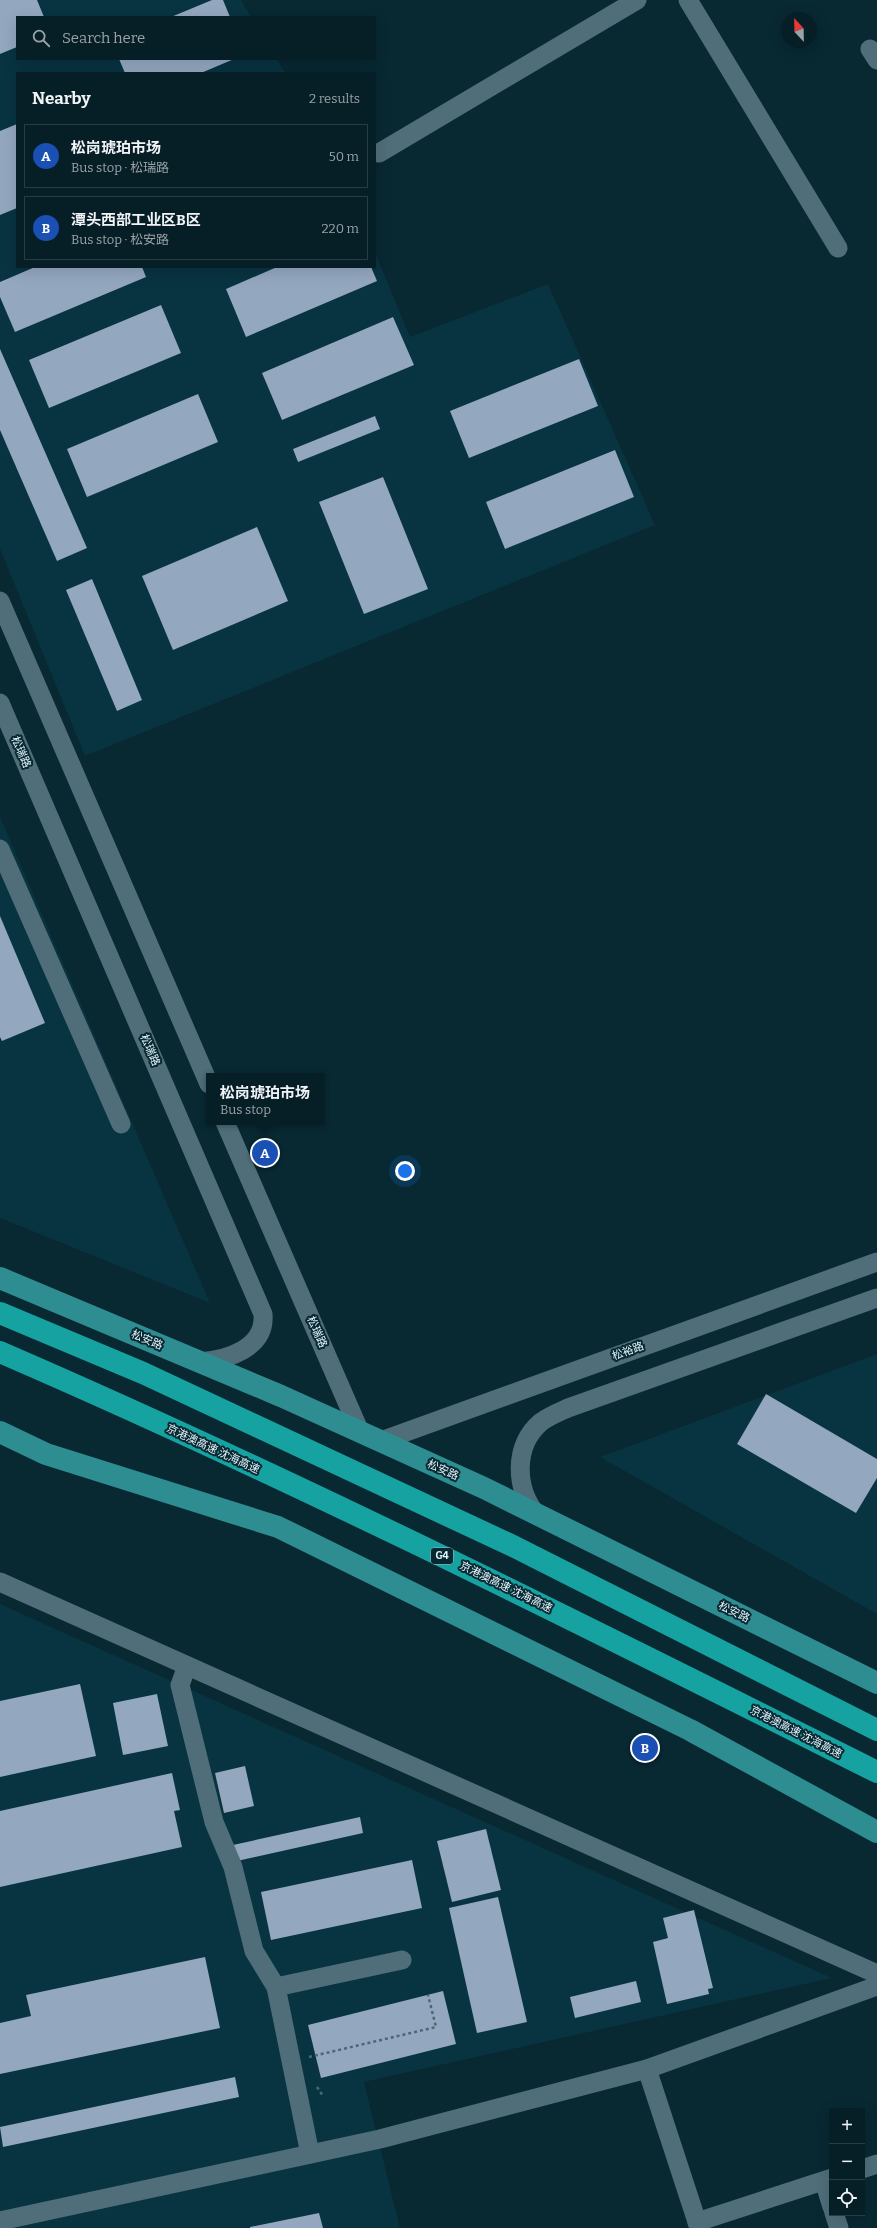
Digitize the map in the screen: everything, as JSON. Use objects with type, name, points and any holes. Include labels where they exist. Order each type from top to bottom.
[{"type":"highway","points":[[0,1313],[143,1372],[508,1544],[877,1730]]},
{"type":"highway","name":"京港澳高速 沈海高速","points":[[0,1352],[83,1388],[492,1579],[877,1772]]},
{"type":"main road","name":"松安路","points":[[0,1278],[200,1362],[380,1441],[537,1515],[877,1683]]},
{"type":"main road","points":[[0,1432],[46,1454],[278,1527],[690,1730],[877,1832]]},
{"type":"street","points":[[379,153],[637,0]]},
{"type":"street","points":[[688,0],[838,248]]},
{"type":"street","points":[[0,601],[206,1077]]},
{"type":"street","name":"松瑞路","points":[[0,703],[263,1314],[262,1330],[258,1339],[250,1345],[219,1360],[200,1362]]},
{"type":"street","points":[[0,849],[121,1124]]},
{"type":"street","name":"松瑞路","points":[[227,1125],[360,1432]]},
{"type":"street","name":"松裕路","points":[[380,1441],[877,1262]]},
{"type":"street","points":[[537,1515],[531,1507],[524,1492],[520,1471],[522,1451],[526,1441],[541,1422],[568,1408],[877,1298]]},
{"type":"street","points":[[0,1582],[877,1974]]},
{"type":"street","points":[[186,1666],[180,1685],[214,1822],[233,1867],[254,1951],[276,1987],[310,2154]]},
{"type":"street","points":[[276,1987],[402,1960]]},
{"type":"street","points":[[0,2221],[380,2139],[647,2069],[877,1986]]},
{"type":"street","points":[[647,2069],[698,2225],[828,2180]]},
{"type":"street","points":[[865,2167],[877,2164]]},
{"type":"street","points":[[835,2216],[839,2228]]},
{"type":"path","points":[[308,2058],[436,2027],[428,1995]]},
{"type":"path","points":[[314,2082],[323,2096]]},
{"type":"shaded area","points":[[0,0],[241,0],[250,16],[16,16],[16,60],[278,60],[284,72],[16,72],[16,268],[376,268],[376,254],[410,337],[548,284],[655,525],[85,756],[0,549]]},
{"type":"shaded area","points":[[0,817],[210,1303],[0,1218]]},
{"type":"shaded area","points":[[877,1354],[877,1614],[600,1457]]},
{"type":"shaded area","points":[[0,1604],[832,1978],[364,2082],[400,2228],[0,2228]]},
{"type":"building","points":[[0,0],[37,0],[44,16],[16,16],[16,47],[0,54]]},
{"type":"building","points":[[212,0],[223,0],[230,16],[173,16]]},
{"type":"building","points":[[119,60],[232,60],[203,72],[125,72]]},
{"type":"building","points":[[16,124],[16,208],[0,215],[0,131]]},
{"type":"building","points":[[33,268],[142,268],[146,277],[15,332],[0,297],[0,282]]},
{"type":"building","points":[[275,268],[371,268],[377,281],[246,337],[226,289]]},
{"type":"building","points":[[161,305],[181,353],[49,408],[29,360]]},
{"type":"building","points":[[393,317],[414,365],[282,420],[262,373]]},
{"type":"building","points":[[0,349],[87,548],[57,561],[0,430]]},
{"type":"building","points":[[579,359],[598,406],[469,458],[450,411]]},
{"type":"building","points":[[198,394],[218,442],[87,497],[67,449]]},
{"type":"building","points":[[375,416],[380,429],[298,462],[293,449]]},
{"type":"building","points":[[615,450],[634,497],[505,549],[486,502]]},
{"type":"building","points":[[383,477],[428,589],[364,614],[319,502]]},
{"type":"building","points":[[257,527],[288,601],[173,650],[142,576]]},
{"type":"building","points":[[92,579],[142,700],[117,711],[66,590]]},
{"type":"building","points":[[0,916],[45,1023],[2,1041],[0,1037]]},
{"type":"building","points":[[766,1394],[877,1459],[877,1478],[856,1513],[737,1444]]},
{"type":"building","points":[[80,1684],[96,1756],[0,1777],[0,1701]]},
{"type":"building","points":[[157,1694],[168,1746],[123,1755],[113,1703]]},
{"type":"building","points":[[245,1766],[254,1806],[224,1813],[215,1773]]},
{"type":"building","points":[[172,1773],[180,1810],[174,1811],[182,1847],[0,1887],[0,1811]]},
{"type":"building","points":[[360,1817],[363,1833],[237,1861],[233,1845]]},
{"type":"building","points":[[486,1829],[501,1890],[452,1902],[437,1841]]},
{"type":"building","points":[[412,1860],[422,1908],[271,1940],[261,1892]]},
{"type":"building","points":[[498,1897],[527,2022],[477,2033],[449,1908]]},
{"type":"building","points":[[694,1910],[713,1988],[708,1989],[709,1994],[667,2004],[653,1942],[668,1938],[663,1918]]},
{"type":"building","points":[[205,1957],[220,2028],[0,2074],[0,2023],[31,2016],[26,1995]]},
{"type":"building","points":[[636,1981],[641,2002],[575,2018],[570,1997]]},
{"type":"building","points":[[443,1991],[456,2044],[321,2078],[308,2025]]},
{"type":"building","points":[[235,2077],[239,2097],[3,2147],[0,2127]]},
{"type":"building","points":[[319,2213],[323,2228],[250,2228],[250,2227]]},
{"type":"place","name":"松岗琥珀市场","points":[[265,1153]]},
{"type":"place","name":"潭头西部工业区B区","points":[[645,1748]]}]
